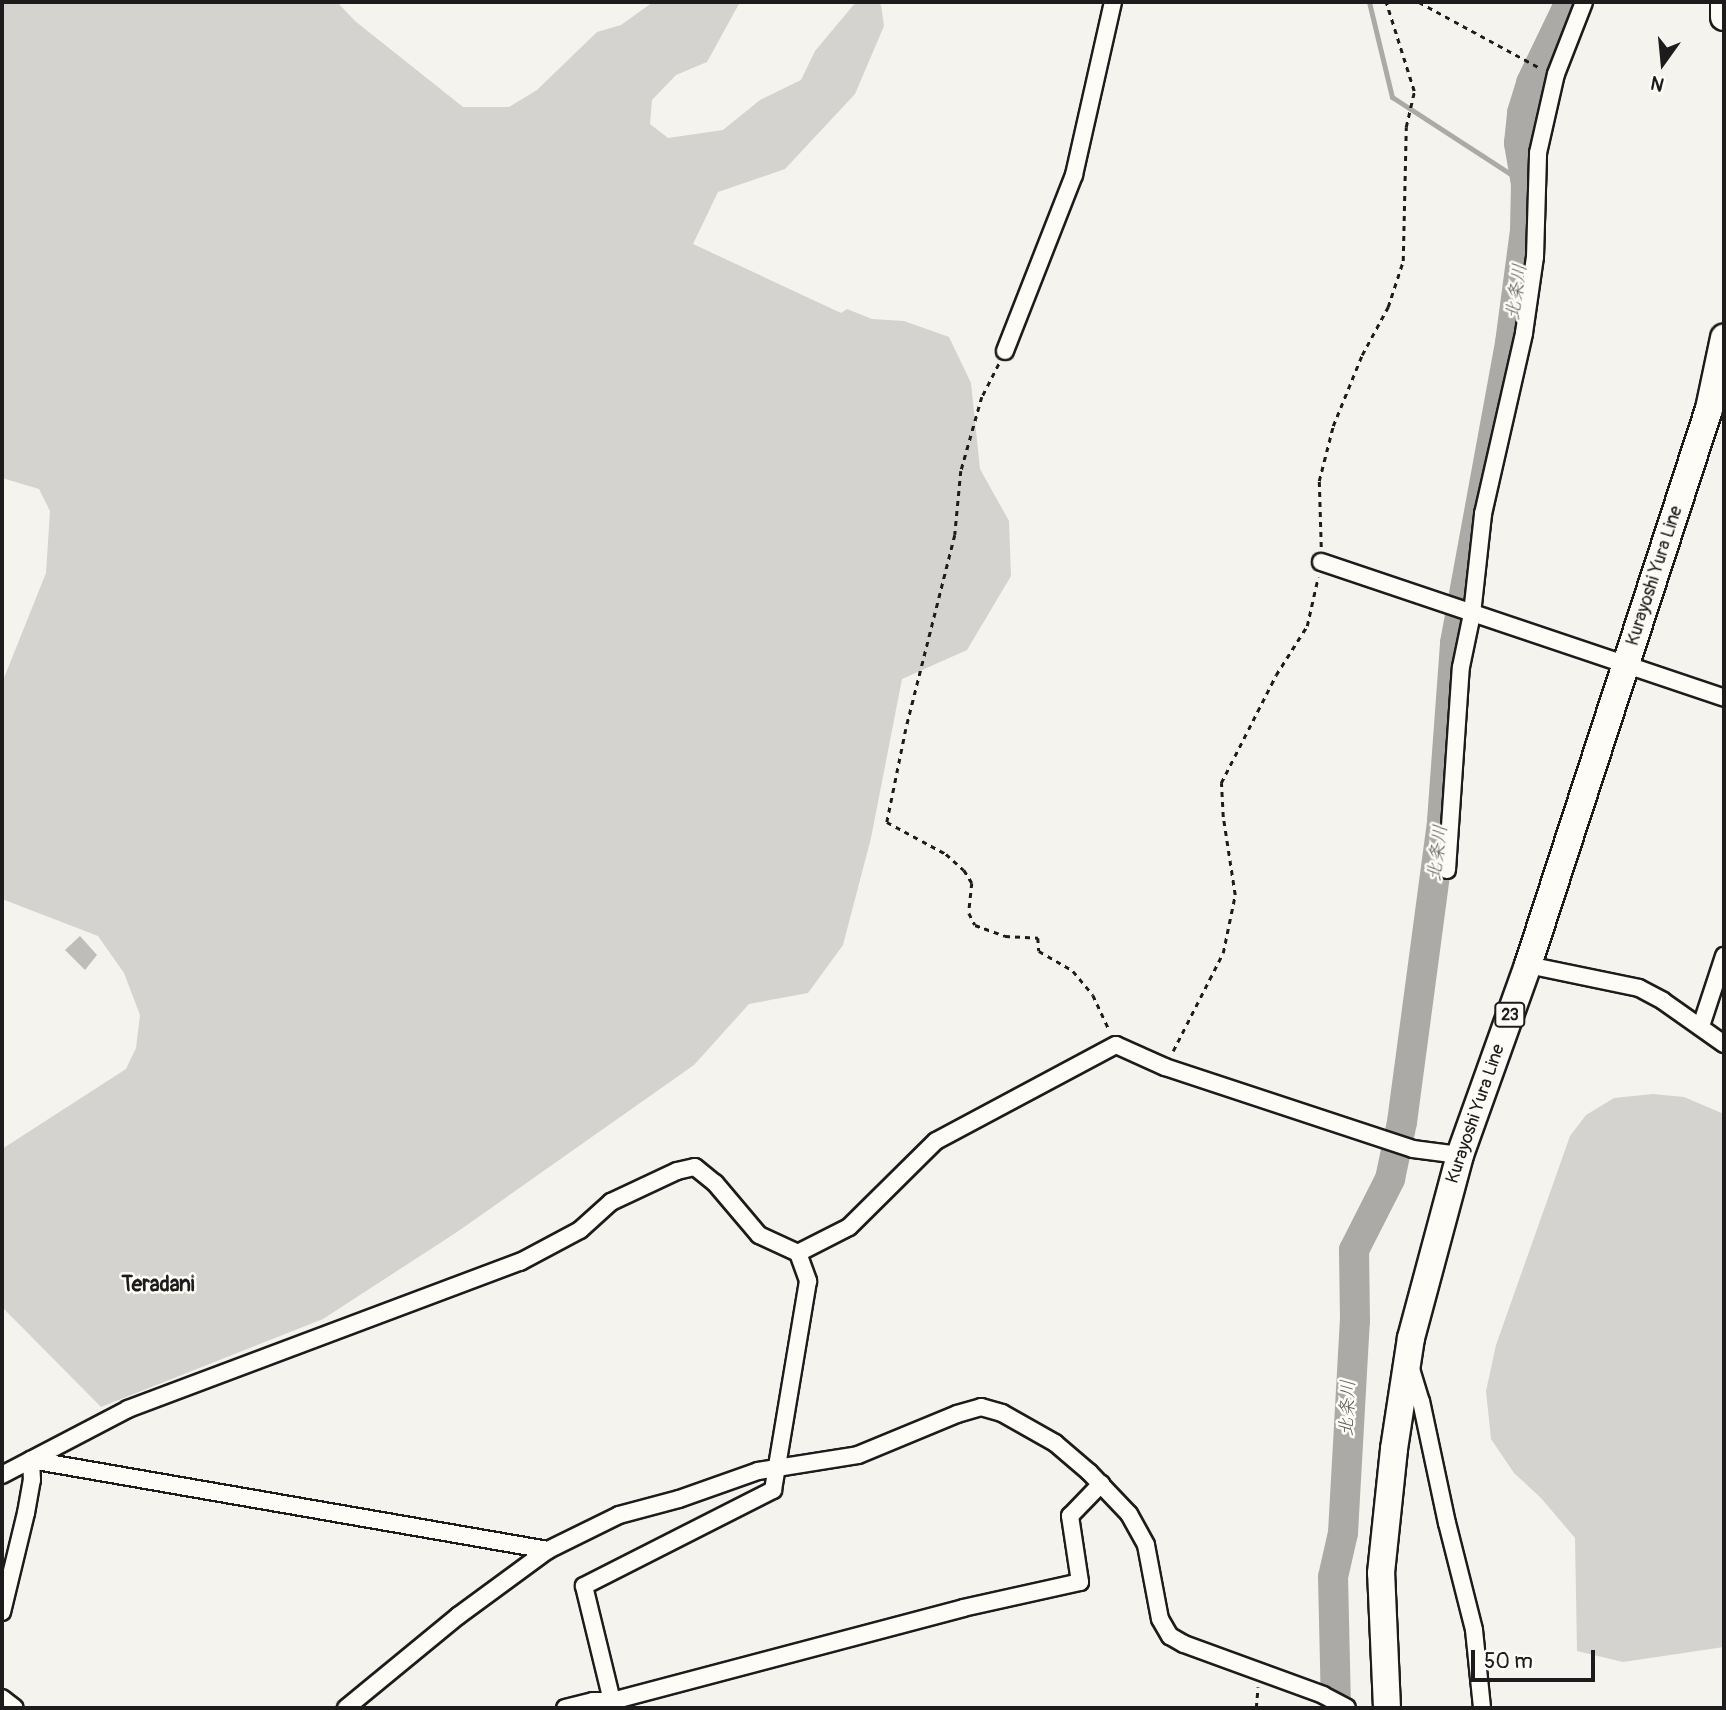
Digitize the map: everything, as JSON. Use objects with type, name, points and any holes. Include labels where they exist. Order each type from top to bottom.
[{"type":"main road","points":[[1724,2],[1724,17]]},
{"type":"main road","name":"Kurayoshi Yura Line","points":[[1387,1708],[1381,1573],[1407,1359],[1460,1155],[1528,965],[1709,410],[1724,338]]},
{"type":"street","points":[[1005,351],[1074,175],[1113,2]]},
{"type":"street","points":[[1447,870],[1461,667],[1472,614],[1483,514],[1524,333],[1535,257],[1538,153],[1556,74],[1584,2]]},
{"type":"street","points":[[1321,562],[1724,698]]},
{"type":"street","points":[[1701,1026],[1724,956]]},
{"type":"street","points":[[1528,965],[1639,988],[1701,1026],[1724,1044]]},
{"type":"street","points":[[2,1475],[128,1409],[520,1262],[580,1230],[611,1202],[677,1171],[695,1167],[715,1183],[759,1235],[775,1245],[798,1253],[849,1227],[936,1141],[1116,1045],[1165,1067],[1413,1149],[1460,1155]]},
{"type":"street","points":[[612,1701],[583,1586],[773,1490],[808,1281],[798,1253]]},
{"type":"street","points":[[1407,1359],[1421,1401],[1447,1523],[1474,1630],[1482,1708]]},
{"type":"street","points":[[346,1708],[458,1616],[548,1550],[619,1515],[779,1466],[858,1455],[957,1414],[981,1407],[1002,1413],[1055,1443],[1101,1484],[1129,1514],[1146,1545],[1160,1619],[1170,1636],[1184,1644],[1323,1695],[1347,1708]]},
{"type":"street","points":[[32,1460],[548,1550]]},
{"type":"street","points":[[2,1612],[26,1513],[32,1480],[32,1460]]},
{"type":"street","points":[[565,1708],[593,1701],[612,1701],[963,1608],[1080,1582],[1070,1516],[1101,1484]]},
{"type":"street","points":[[2,1698],[15,1708]]},
{"type":"path","points":[[1165,1067],[1223,953],[1233,907],[1235,895],[1223,817],[1221,783],[1276,675],[1307,626],[1321,562],[1319,481],[1333,426],[1362,355],[1388,306],[1402,261],[1406,127],[1414,91],[1387,2]]},
{"type":"path","points":[[1419,2],[1527,62],[1556,74]]},
{"type":"path","points":[[1005,351],[982,397],[961,471],[955,535],[903,742],[887,822],[946,854],[964,870],[972,883],[969,913],[975,925],[1005,936],[1038,938],[1040,951],[1073,971],[1093,995],[1116,1045]]},
{"type":"path","points":[[1256,1708],[1260,1673]]},
{"type":"shaded area","points":[[2,2],[337,2],[355,21],[463,107],[509,107],[537,90],[597,32],[621,25],[653,2],[740,2],[707,62],[676,75],[652,100],[650,124],[668,138],[723,130],[760,100],[801,80],[815,51],[856,2],[877,2],[881,5],[884,26],[855,94],[785,169],[718,192],[693,244],[841,313],[847,309],[872,319],[904,321],[949,337],[971,383],[980,469],[1009,521],[1011,576],[967,650],[902,679],[871,838],[843,945],[808,993],[749,1004],[694,1065],[457,1232],[323,1319],[101,1407],[2,1307],[2,1149],[126,1069],[136,1048],[140,1015],[124,973],[98,936],[2,899],[2,683],[46,573],[50,511],[39,489],[2,478]]},
{"type":"shaded area","points":[[1653,1094],[1684,1097],[1724,1114],[1724,1647],[1623,1662],[1577,1651],[1575,1538],[1541,1498],[1514,1473],[1491,1439],[1486,1391],[1496,1345],[1570,1136],[1586,1115],[1614,1098]]},
{"type":"building","points":[[80,936],[97,955],[85,970],[65,950]]},
{"type":"waterway","points":[[1369,2],[1392,97],[1526,184]]},
{"type":"waterway","name":"北条川","points":[[1336,1708],[1333,1577],[1343,1533],[1355,1321],[1354,1250],[1390,1179],[1402,1122],[1442,821],[1455,643],[1510,343],[1525,230],[1526,184],[1519,143],[1522,113],[1531,83],[1570,2]]},
{"type":"district","name":"Teradani","points":[[158,1285]]}]
